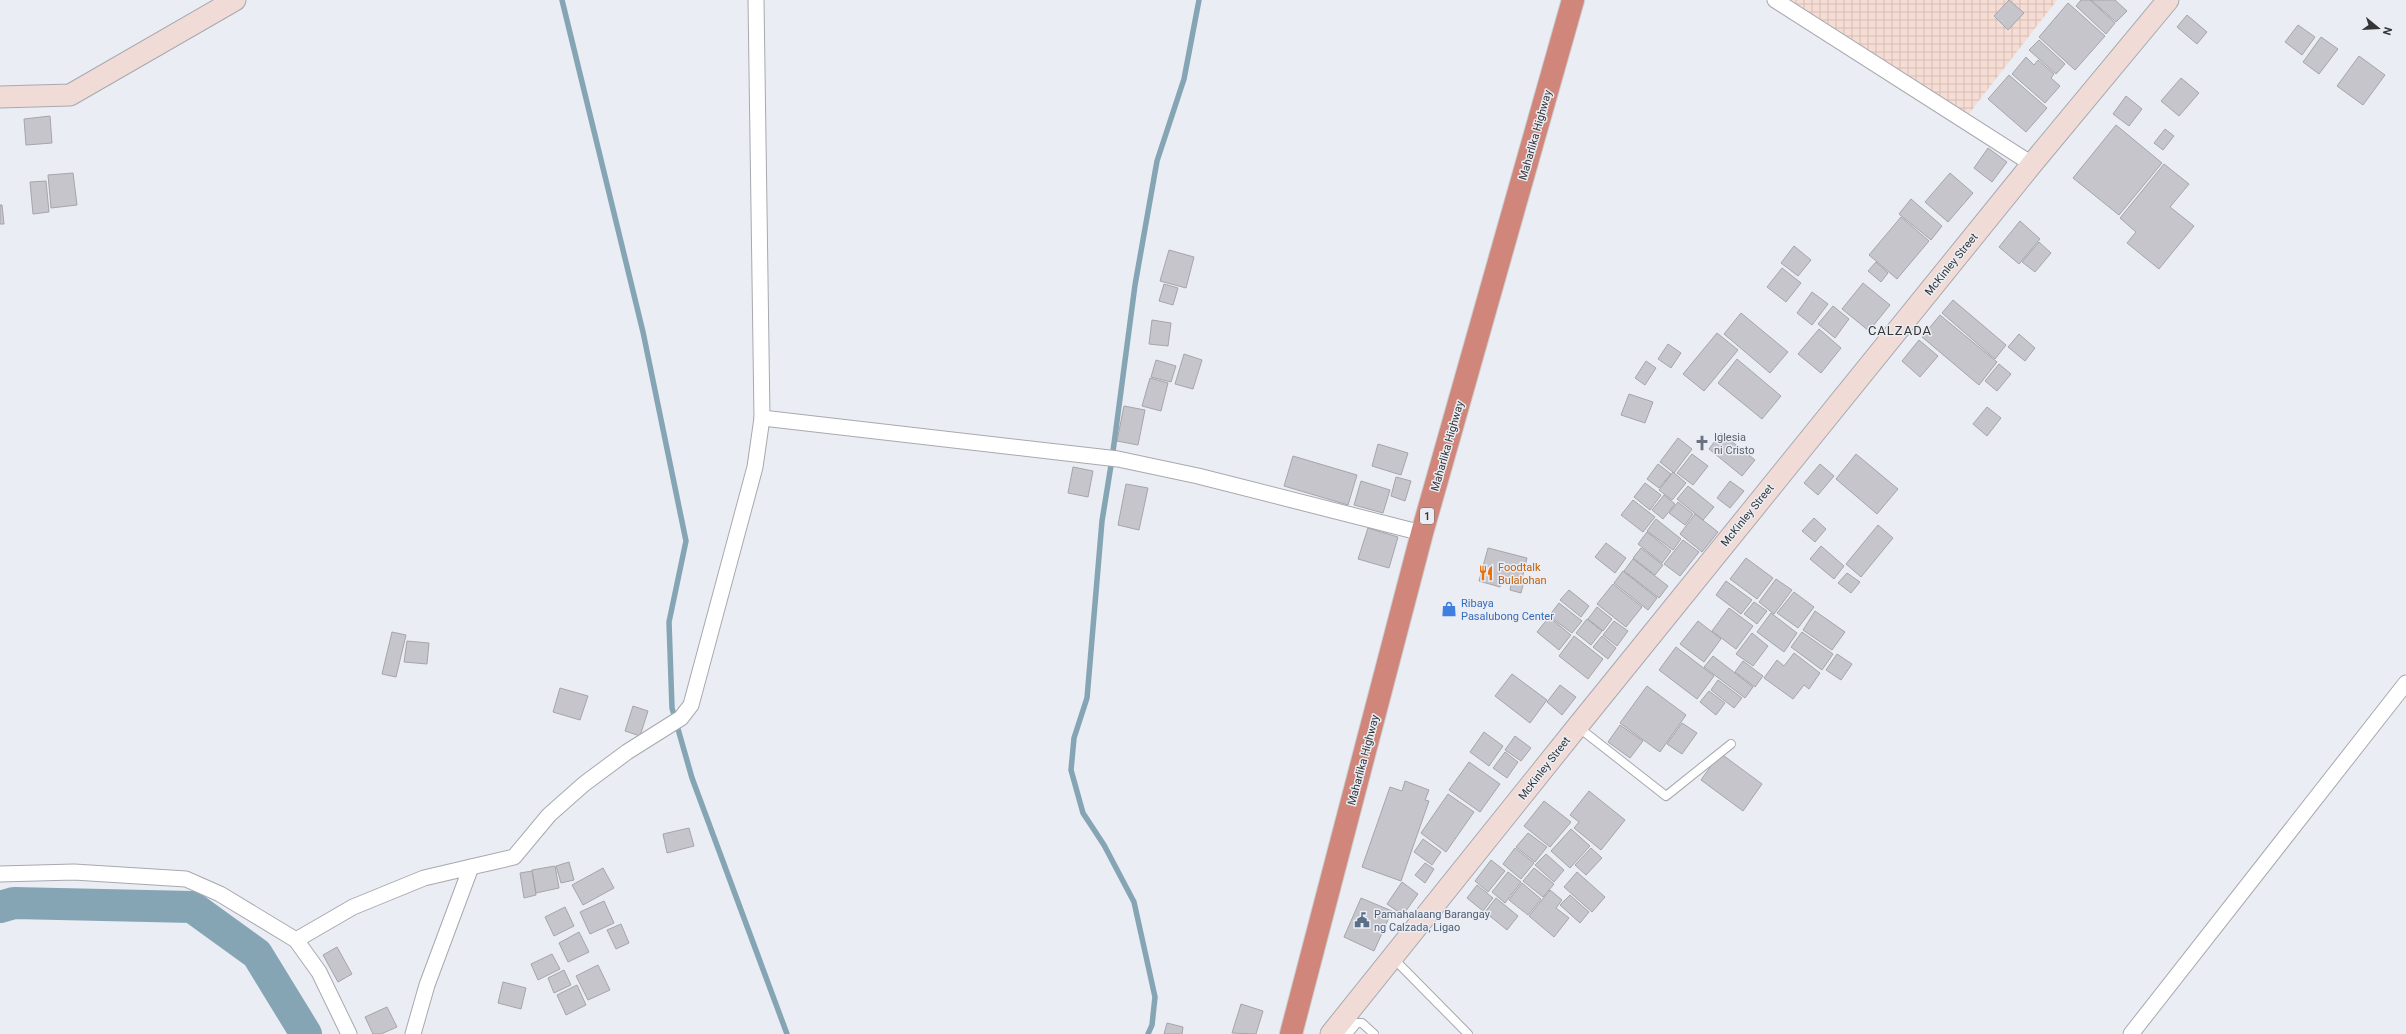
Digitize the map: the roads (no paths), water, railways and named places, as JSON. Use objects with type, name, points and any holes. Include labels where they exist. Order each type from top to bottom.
[{"type":"highway","name":"Maharlika Highway","points":[[1296,1030],[1422,533],[1573,0]]},
{"type":"main road","points":[[0,97],[70,95],[235,0]]},
{"type":"main road","name":"McKinley Street","points":[[1331,1034],[1577,726],[2032,164],[2168,0]]},
{"type":"street","points":[[296,940],[353,907],[424,878],[514,857],[549,815],[584,784],[627,752],[681,718],[691,705],[755,467],[762,418],[756,0]]},
{"type":"street","points":[[1775,0],[2032,164]]},
{"type":"street","points":[[762,418],[1118,459],[1198,476],[1422,533]]},
{"type":"street","points":[[2131,1034],[2406,683]]},
{"type":"street","points":[[413,1034],[427,985],[471,867]]},
{"type":"street","points":[[0,874],[74,872],[186,879],[220,894],[296,940],[319,972],[349,1034]]},
{"type":"lane","points":[[1577,726],[1666,796],[1731,744]]},
{"type":"lane","points":[[1393,958],[1468,1034]]},
{"type":"lane","points":[[1348,1034],[1357,1023],[1362,1023],[1374,1034]]},
{"type":"waterway","points":[[562,0],[643,332],[686,541],[669,622],[672,708],[692,778],[787,1034]]},
{"type":"waterway","points":[[1148,1034],[1152,1025],[1155,997],[1134,902],[1104,845],[1083,813],[1071,770],[1074,738],[1087,698],[1102,521],[1112,459],[1135,285],[1157,161],[1184,79],[1199,0]]},
{"type":"waterway","points":[[0,907],[14,903],[192,907],[257,954],[306,1034]]},
{"type":"place","name":"Iglesia ni Cristo","points":[[1702,443]]},
{"type":"place","name":"Foodtalk Bulalohan","points":[[1486,573]]},
{"type":"place","name":"Ribaya Pasalubong Center","points":[[1449,609]]},
{"type":"place","name":"Pamahalaang Barangay ng Calzada, Ligao","points":[[1362,920]]},
{"type":"district","name":"CALZADA","points":[[1900,330]]}]
